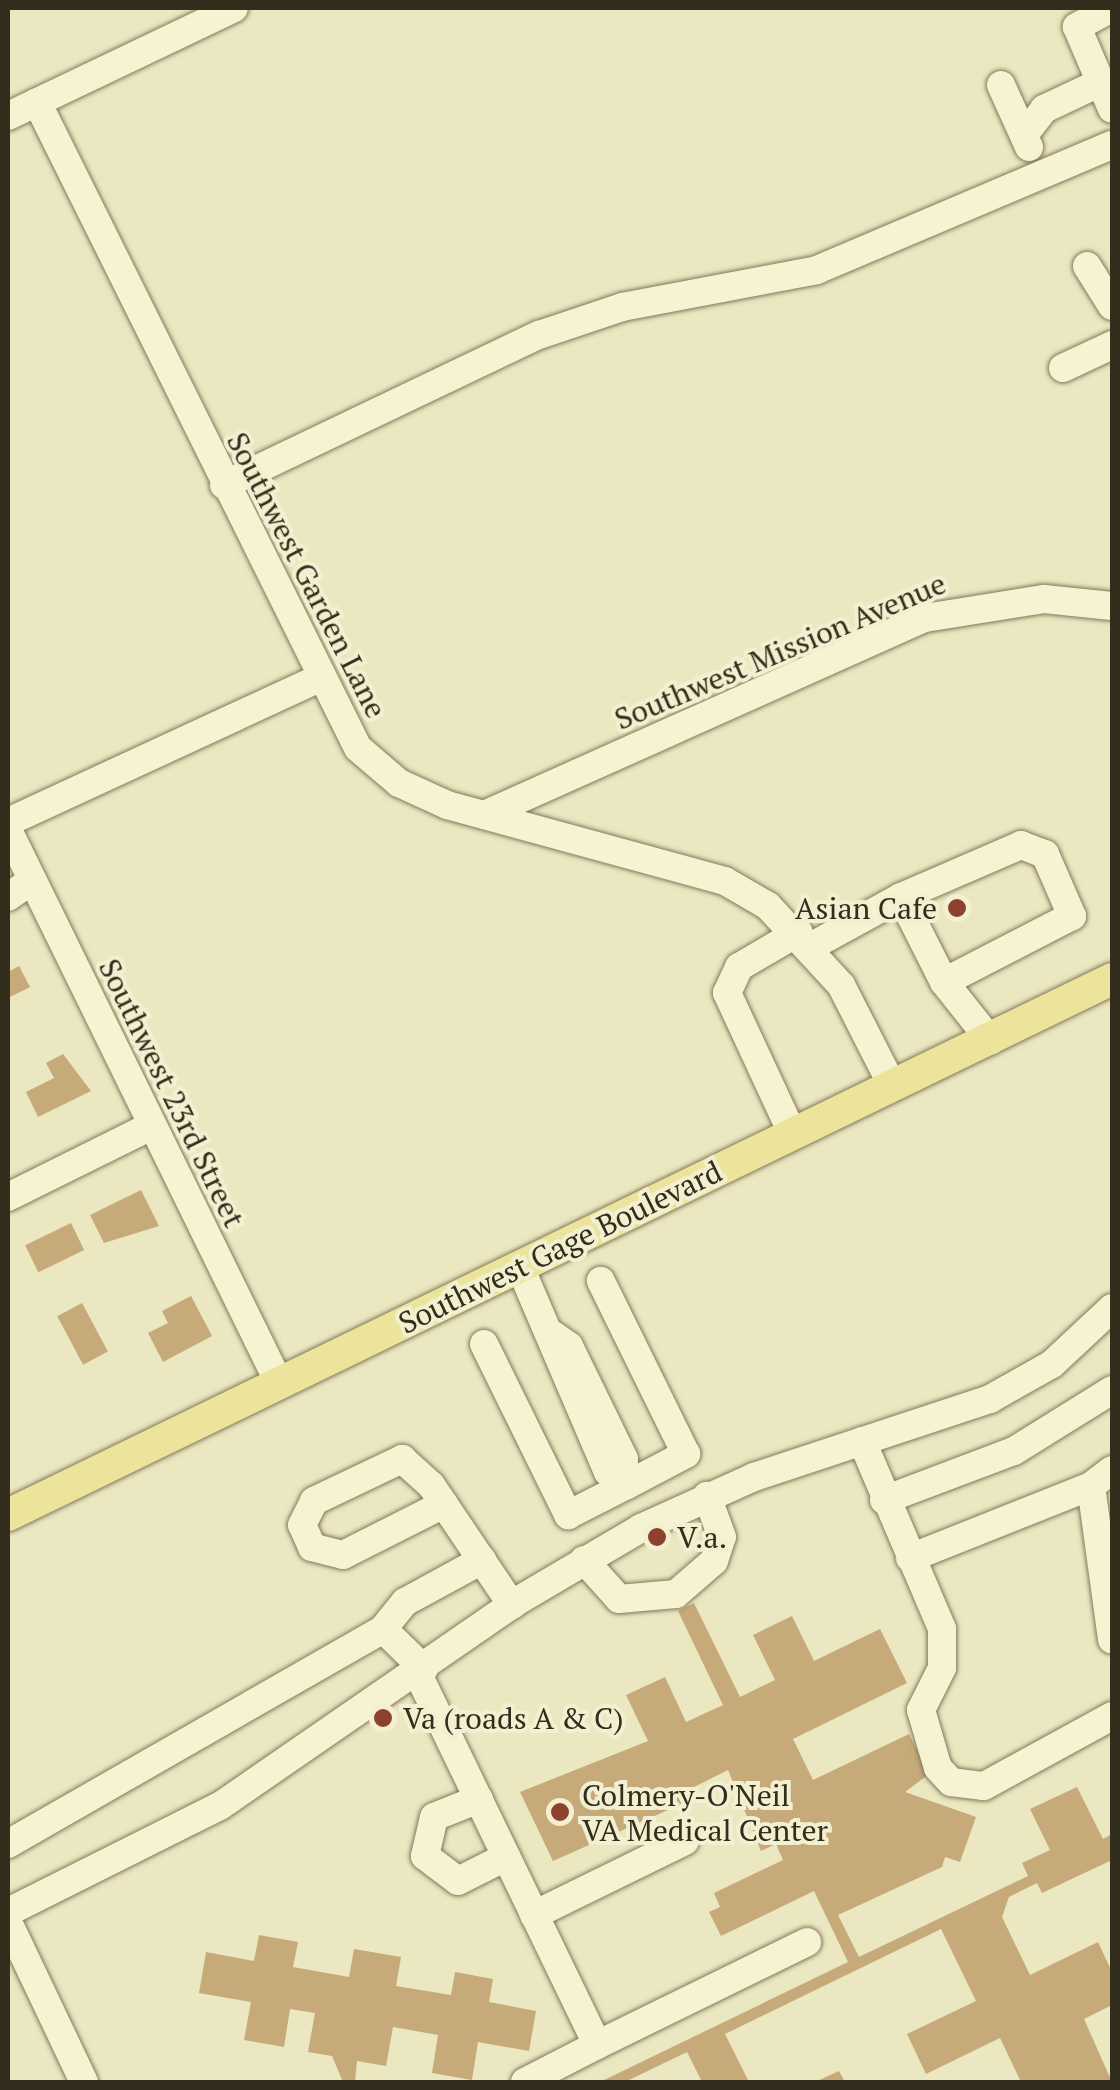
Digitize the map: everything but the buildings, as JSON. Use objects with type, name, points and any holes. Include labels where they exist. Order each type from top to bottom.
[{"type":"main road","name":"Southwest Gage Boulevard","points":[[8,1515],[1112,979]]},
{"type":"street","points":[[8,116],[234,8]]},
{"type":"street","points":[[1112,8],[1077,27],[1112,109]]},
{"type":"street","points":[[1024,136],[1044,109],[1101,82]]},
{"type":"street","points":[[1000,85],[1040,171]]},
{"type":"street","name":"Southwest Garden Lane","points":[[37,102],[319,678],[358,748],[384,773],[484,814],[725,882],[806,939],[893,1087]]},
{"type":"street","points":[[224,485],[552,330],[817,270],[1040,171],[1112,145]]},
{"type":"street","points":[[1087,266],[1112,306]]},
{"type":"street","points":[[1063,368],[1111,348]]},
{"type":"street","name":"Southwest Mission Avenue","points":[[484,814],[925,618],[1044,599],[1112,606]]},
{"type":"street","points":[[8,822],[319,678]]},
{"type":"street","name":"Southwest 23rd Street","points":[[8,830],[279,1383]]},
{"type":"street","points":[[793,1135],[726,992],[740,967],[1021,845],[1044,854],[1071,905],[1072,916],[944,982]]},
{"type":"street","points":[[8,897],[32,880]]},
{"type":"street","points":[[902,898],[944,982],[991,1040]]},
{"type":"street","points":[[8,1197],[151,1126]]},
{"type":"street","points":[[520,1267],[552,1334],[550,1354],[608,1472],[625,1481],[648,1524]]},
{"type":"street","points":[[484,1344],[568,1515],[625,1481],[686,1454],[601,1282]]},
{"type":"street","points":[[8,1912],[220,1806],[421,1672],[512,1605],[648,1524],[708,1496],[1019,1384],[1112,1308]]},
{"type":"street","points":[[884,1500],[1014,1451],[1112,1390]]},
{"type":"street","points":[[862,1441],[944,1644],[922,1726],[951,1782],[994,1782],[1112,1716]]},
{"type":"street","points":[[444,1504],[343,1554],[312,1546],[302,1525],[314,1501],[402,1459],[444,1504],[512,1605]]},
{"type":"street","points":[[910,1558],[1102,1478],[1112,1640]]},
{"type":"street","points":[[584,1560],[619,1599],[676,1594],[714,1562],[722,1537],[708,1496]]},
{"type":"street","points":[[8,1844],[383,1628],[405,1602],[482,1560]]},
{"type":"street","points":[[383,1628],[421,1672],[597,2045]]},
{"type":"street","points":[[478,1799],[434,1817],[425,1856],[458,1882],[506,1857]]},
{"type":"street","points":[[534,1915],[685,1841]]},
{"type":"street","points":[[8,1922],[84,2082]]},
{"type":"street","points":[[525,2082],[806,1942]]},
{"type":"place","name":"Asian Cafe","points":[[957,908]]},
{"type":"place","name":"V.a.","points":[[657,1537]]},
{"type":"place","name":"Va (roads A & C)","points":[[383,1718]]},
{"type":"place","name":"Colmery-O'Neil VA Medical Center","points":[[560,1812]]}]
